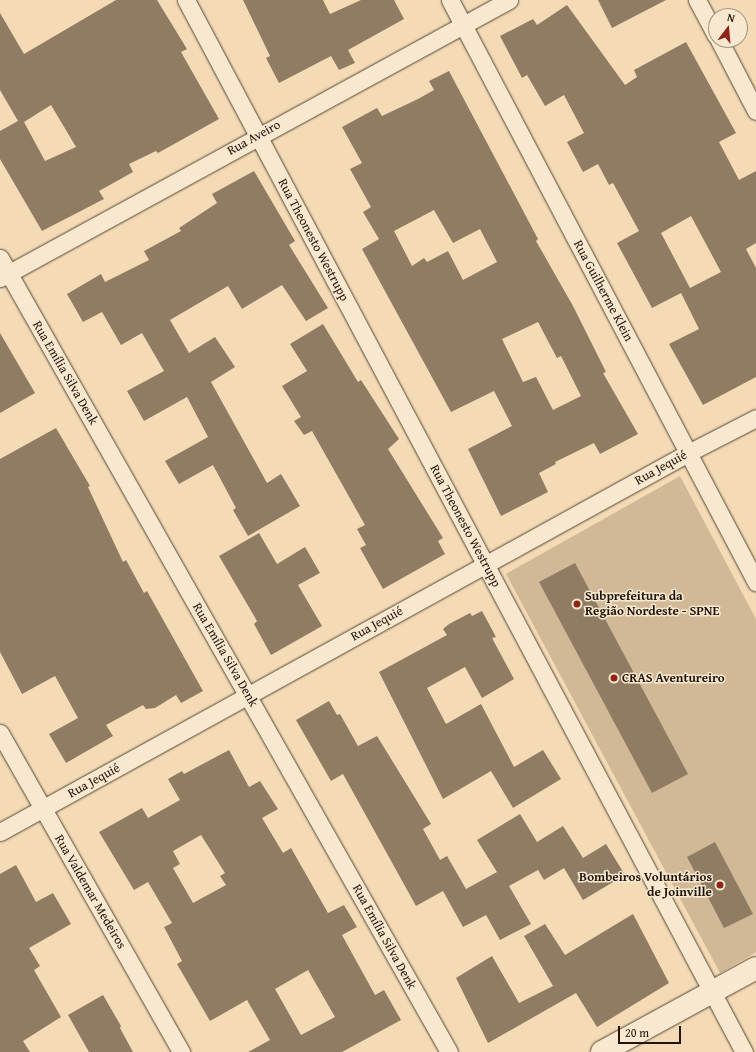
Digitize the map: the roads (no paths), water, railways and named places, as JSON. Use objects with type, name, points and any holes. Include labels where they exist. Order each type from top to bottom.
[{"type":"street","name":"Rua Theonesto Westrupp","points":[[186,0],[744,1052]]},
{"type":"street","name":"Rua Guilherme Klein","points":[[450,0],[756,582]]},
{"type":"street","name":"Rua Aveiro","points":[[4,276],[509,0]]},
{"type":"street","points":[[698,0],[708,19]]},
{"type":"street","points":[[723,48],[756,111]]},
{"type":"street","name":"Rua Emília Silva Denk","points":[[0,258],[4,276],[248,696],[449,1052]]},
{"type":"street","name":"Rua Jequié","points":[[0,832],[688,453],[756,418]]},
{"type":"street","name":"Rua Valdemar Medeiros","points":[[0,733],[181,1052]]},
{"type":"street","points":[[602,1052],[756,968]]},
{"type":"place","name":"Subprefeitura da Região Nordeste - SPNE","points":[[577,604]]},
{"type":"place","name":"CRAS Aventureiro","points":[[614,678]]},
{"type":"place","name":"Bombeiros Voluntários de Joinville","points":[[720,885]]}]
